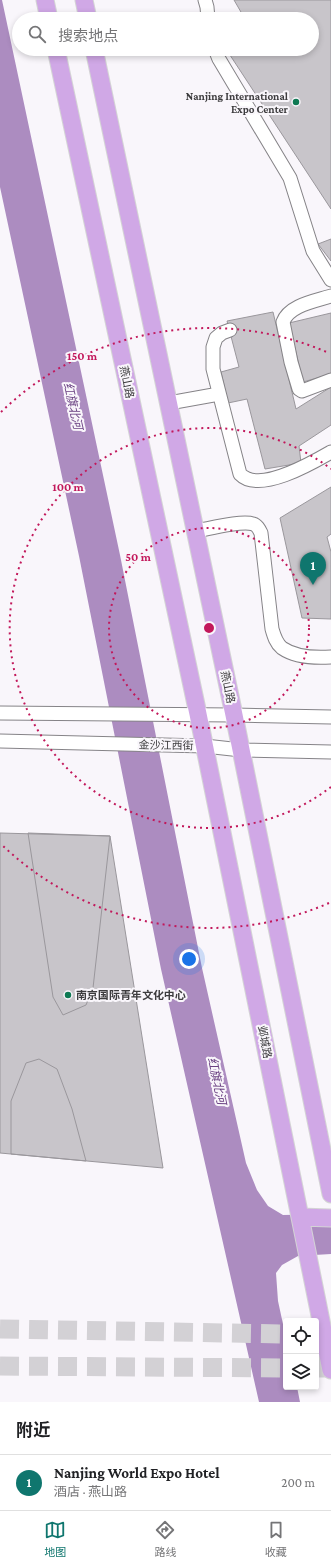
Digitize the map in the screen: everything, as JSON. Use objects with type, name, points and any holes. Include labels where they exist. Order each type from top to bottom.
[{"type":"main road","points":[[45,0],[48,12]]},
{"type":"main road","points":[[84,0],[87,12]]},
{"type":"main road","name":"燕山路","points":[[57,56],[198,714]]},
{"type":"main road","name":"燕山路","points":[[95,56],[234,714]]},
{"type":"main road","name":"邺城路","points":[[198,714],[331,1370]]},
{"type":"main road","points":[[234,714],[328,1161],[331,1194]]},
{"type":"main road","points":[[300,1217],[331,1218]]},
{"type":"street","points":[[205,0],[207,12]]},
{"type":"street","points":[[218,56],[290,178],[313,251],[331,280]]},
{"type":"street","points":[[331,296],[295,309],[288,313],[282,322],[299,389],[302,391],[307,390],[331,380]]},
{"type":"street","points":[[230,330],[222,333],[216,338],[213,347],[213,369],[238,470],[243,477],[248,480],[257,481],[275,478],[308,465],[331,452]]},
{"type":"street","points":[[169,404],[219,394]]},
{"type":"street","points":[[195,531],[244,522],[257,526],[261,533],[272,629],[276,640],[282,647],[291,652],[305,656],[331,657]]},
{"type":"street","points":[[0,713],[234,714],[331,718]]},
{"type":"street","name":"金沙江西街","points":[[0,741],[205,746],[241,750],[331,752]]},
{"type":"water","name":"红旗北河","points":[[0,0],[2,0],[12,47],[12,56],[14,56],[120,555],[202,968],[246,1163],[257,1190],[268,1206],[283,1215],[331,1214],[331,1254],[298,1256],[282,1265],[276,1273],[278,1301],[283,1324],[283,1390],[298,1390],[300,1402],[259,1402],[161,969],[79,556],[0,187]]},
{"type":"building","name":"Nanjing International Expo Center","points":[[234,0],[331,0],[331,209],[231,56],[319,56],[319,12],[241,12]]},
{"type":"building","points":[[331,239],[331,261],[318,244]]},
{"type":"building","points":[[273,312],[296,409],[331,387],[331,425],[299,446],[301,463],[265,469],[247,399],[228,403],[221,372],[239,367],[227,321]]},
{"type":"building","points":[[331,313],[331,374],[303,382],[289,323]]},
{"type":"building","points":[[331,487],[331,534],[327,537],[331,552],[331,619],[302,618],[280,518]]},
{"type":"building","name":"南京国际青年文化中心","points":[[0,833],[110,836],[163,1168],[0,1153]]},
{"type":"building","name":"南京国际青年文化中心","points":[[28,833],[110,836],[93,988],[86,1005],[63,1015],[53,997]]},
{"type":"building","points":[[39,1059],[57,1069],[72,1109],[86,1161],[11,1154],[11,1101],[26,1063]]},
{"type":"tunnel","points":[[0,1329],[283,1334]]},
{"type":"tunnel","points":[[0,1366],[283,1368]]},
{"type":"tunnel","points":[[319,1368],[331,1368]]},
{"type":"place","name":"Nanjing International Expo Center","points":[[296,102]]},
{"type":"place","name":"Nanjing World Expo Hotel","points":[[313,585]]},
{"type":"place","name":"南京国际青年文化中心","points":[[68,995]]}]
